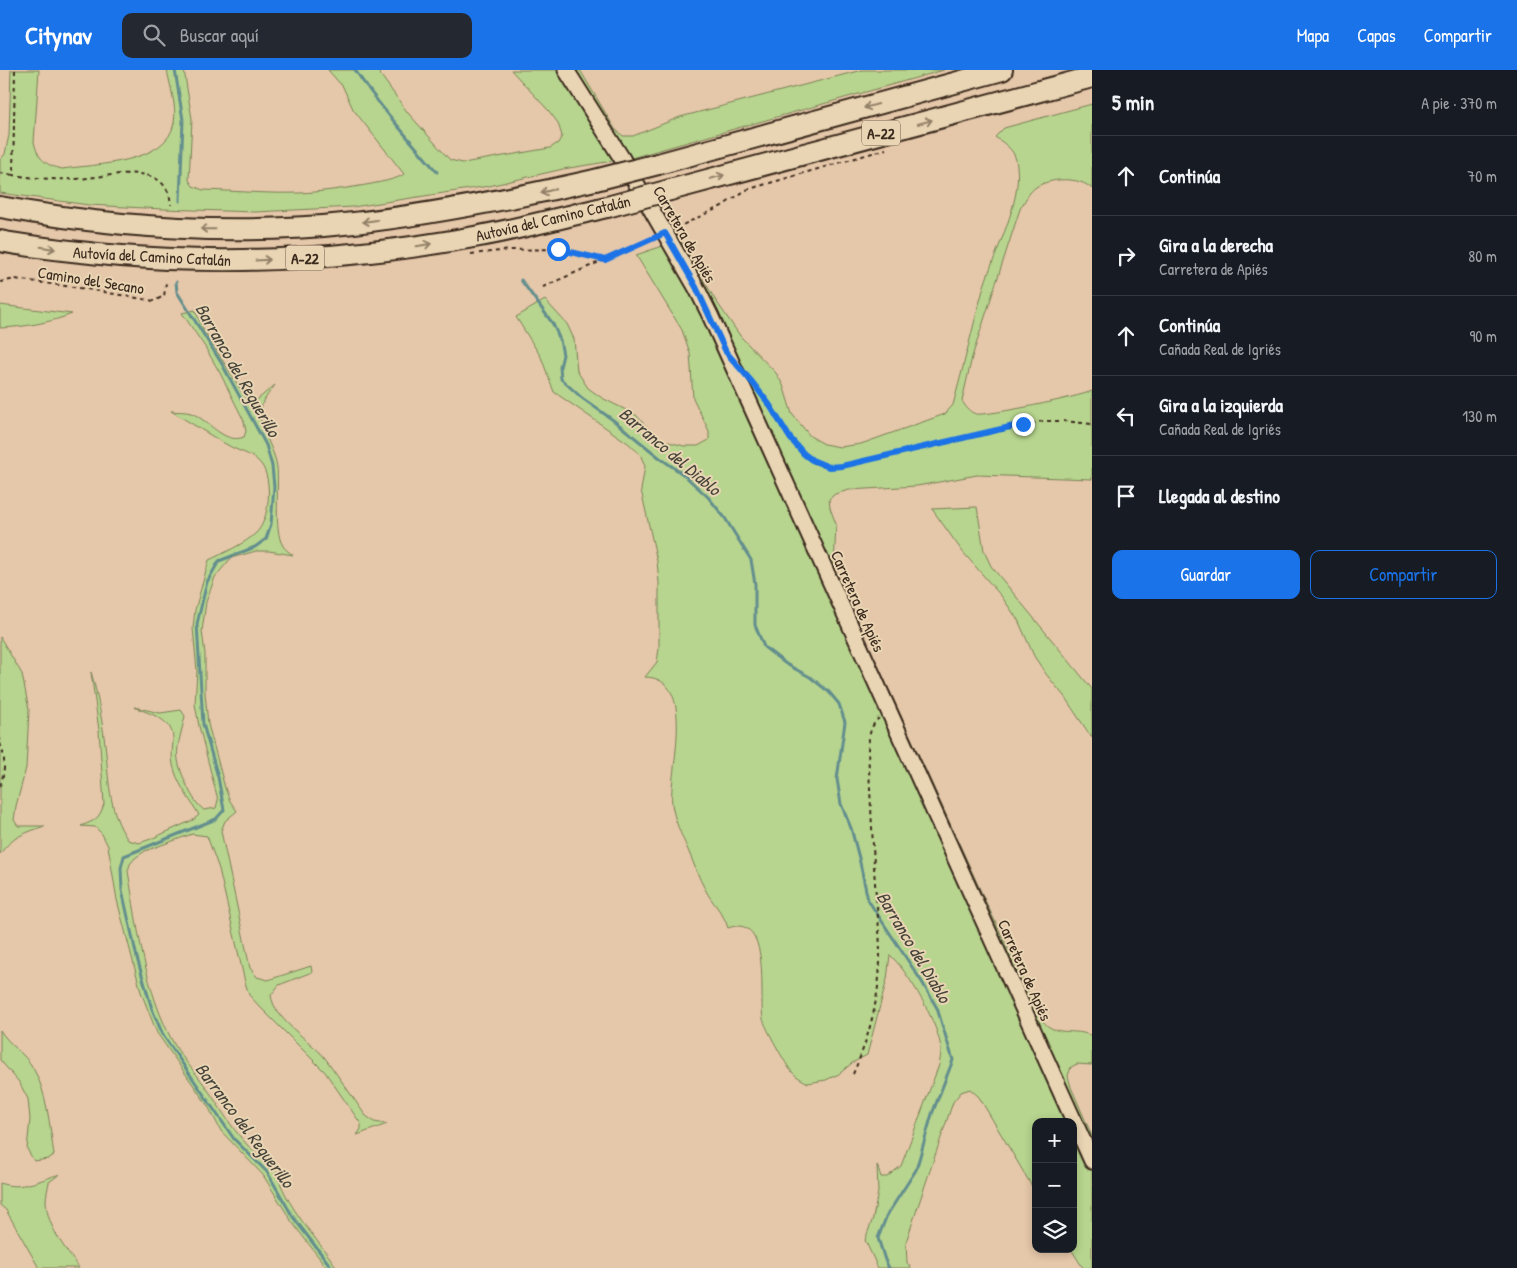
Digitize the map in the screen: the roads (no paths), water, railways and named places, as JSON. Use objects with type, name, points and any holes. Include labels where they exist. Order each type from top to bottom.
[{"type":"highway","name":"Autovía del Camino Catalán","points":[[0,207],[88,220],[146,226],[244,229],[352,224],[508,200],[595,180],[1002,70]]},
{"type":"highway","name":"Autovía del Camino Catalán","points":[[0,240],[64,251],[131,257],[241,261],[306,258],[370,252],[466,238],[607,207],[1092,77]]},
{"type":"street","name":"Carretera de Apiés","points":[[566,70],[665,233],[710,315],[1092,1161]]},
{"type":"waterway","name":"Barranco del Reguerillo","points":[[175,70],[183,120],[180,201]]},
{"type":"waterway","name":"Barranco del Diablo","points":[[355,70],[385,110],[437,172]]},
{"type":"waterway","name":"Barranco del Diablo","points":[[521,280],[553,324],[560,340],[563,355],[560,367],[561,379],[582,398],[684,475],[708,497],[725,518],[751,560],[755,584],[755,625],[764,647],[786,664],[810,677],[829,692],[839,704],[845,722],[837,779],[841,804],[851,828],[868,900],[937,1008],[953,1060],[932,1114],[916,1170],[887,1215],[878,1238],[889,1268]]},
{"type":"waterway","name":"Barranco del Reguerillo","points":[[176,282],[177,292],[222,364],[266,445],[272,466],[274,487],[271,524],[266,539],[255,547],[219,561],[207,582],[197,624],[203,724],[218,777],[224,810],[216,819],[124,856],[121,868],[122,890],[137,958],[152,1009],[163,1035],[234,1139],[267,1172],[293,1217],[332,1268]]}]
